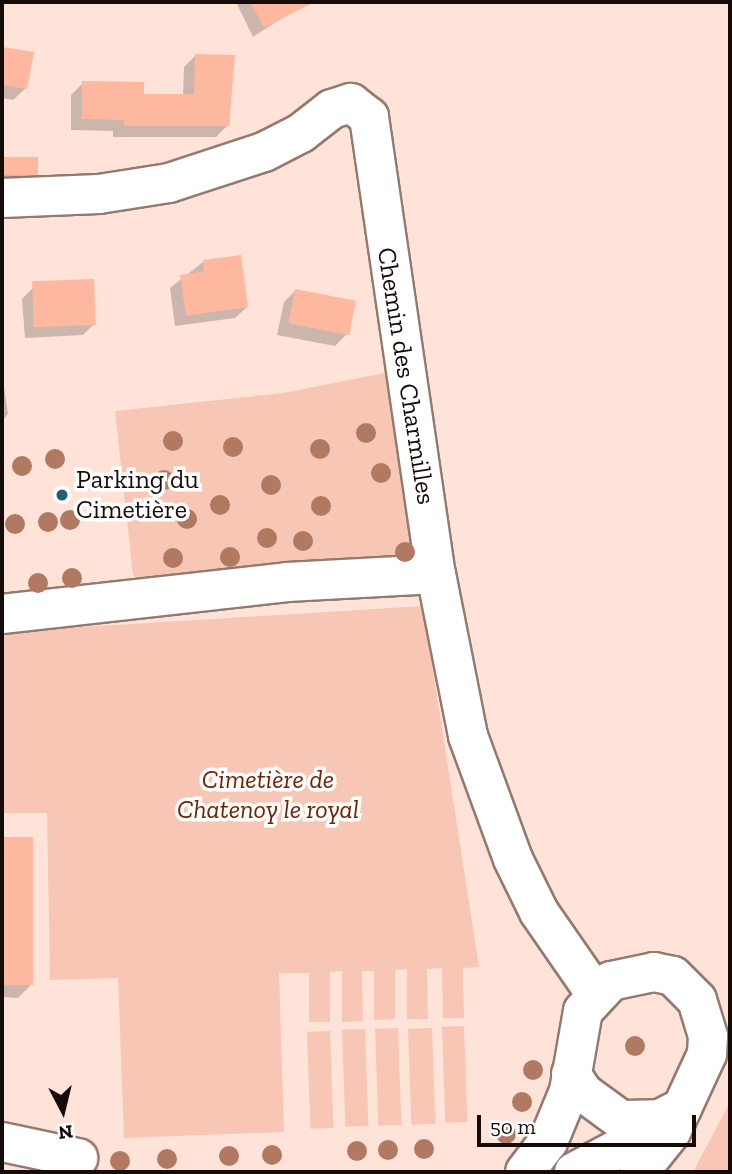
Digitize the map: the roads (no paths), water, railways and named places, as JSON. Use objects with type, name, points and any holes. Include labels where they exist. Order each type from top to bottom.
[{"type":"street","name":"Chemin des Charmilles","points":[[2,198],[99,194],[169,183],[264,152],[301,133],[332,109],[351,103],[369,117],[452,669],[488,793],[539,912],[596,993]]},
{"type":"street","points":[[2,614],[286,582],[436,574]]},
{"type":"street","points":[[525,1172],[548,1142],[572,1074],[583,1011],[596,993],[611,981],[633,975],[654,972],[673,976],[689,987],[718,1024],[707,1054],[649,1142],[574,1172]]},
{"type":"street","points":[[572,1074],[584,1093],[649,1142]]},
{"type":"street","points":[[2,1142],[78,1157]]},
{"type":"place","name":"Parking du Cimetière","points":[[62,495]]},
{"type":"park label","name":"Cimetière de Chatenoy le royal","points":[[268,795]]}]
